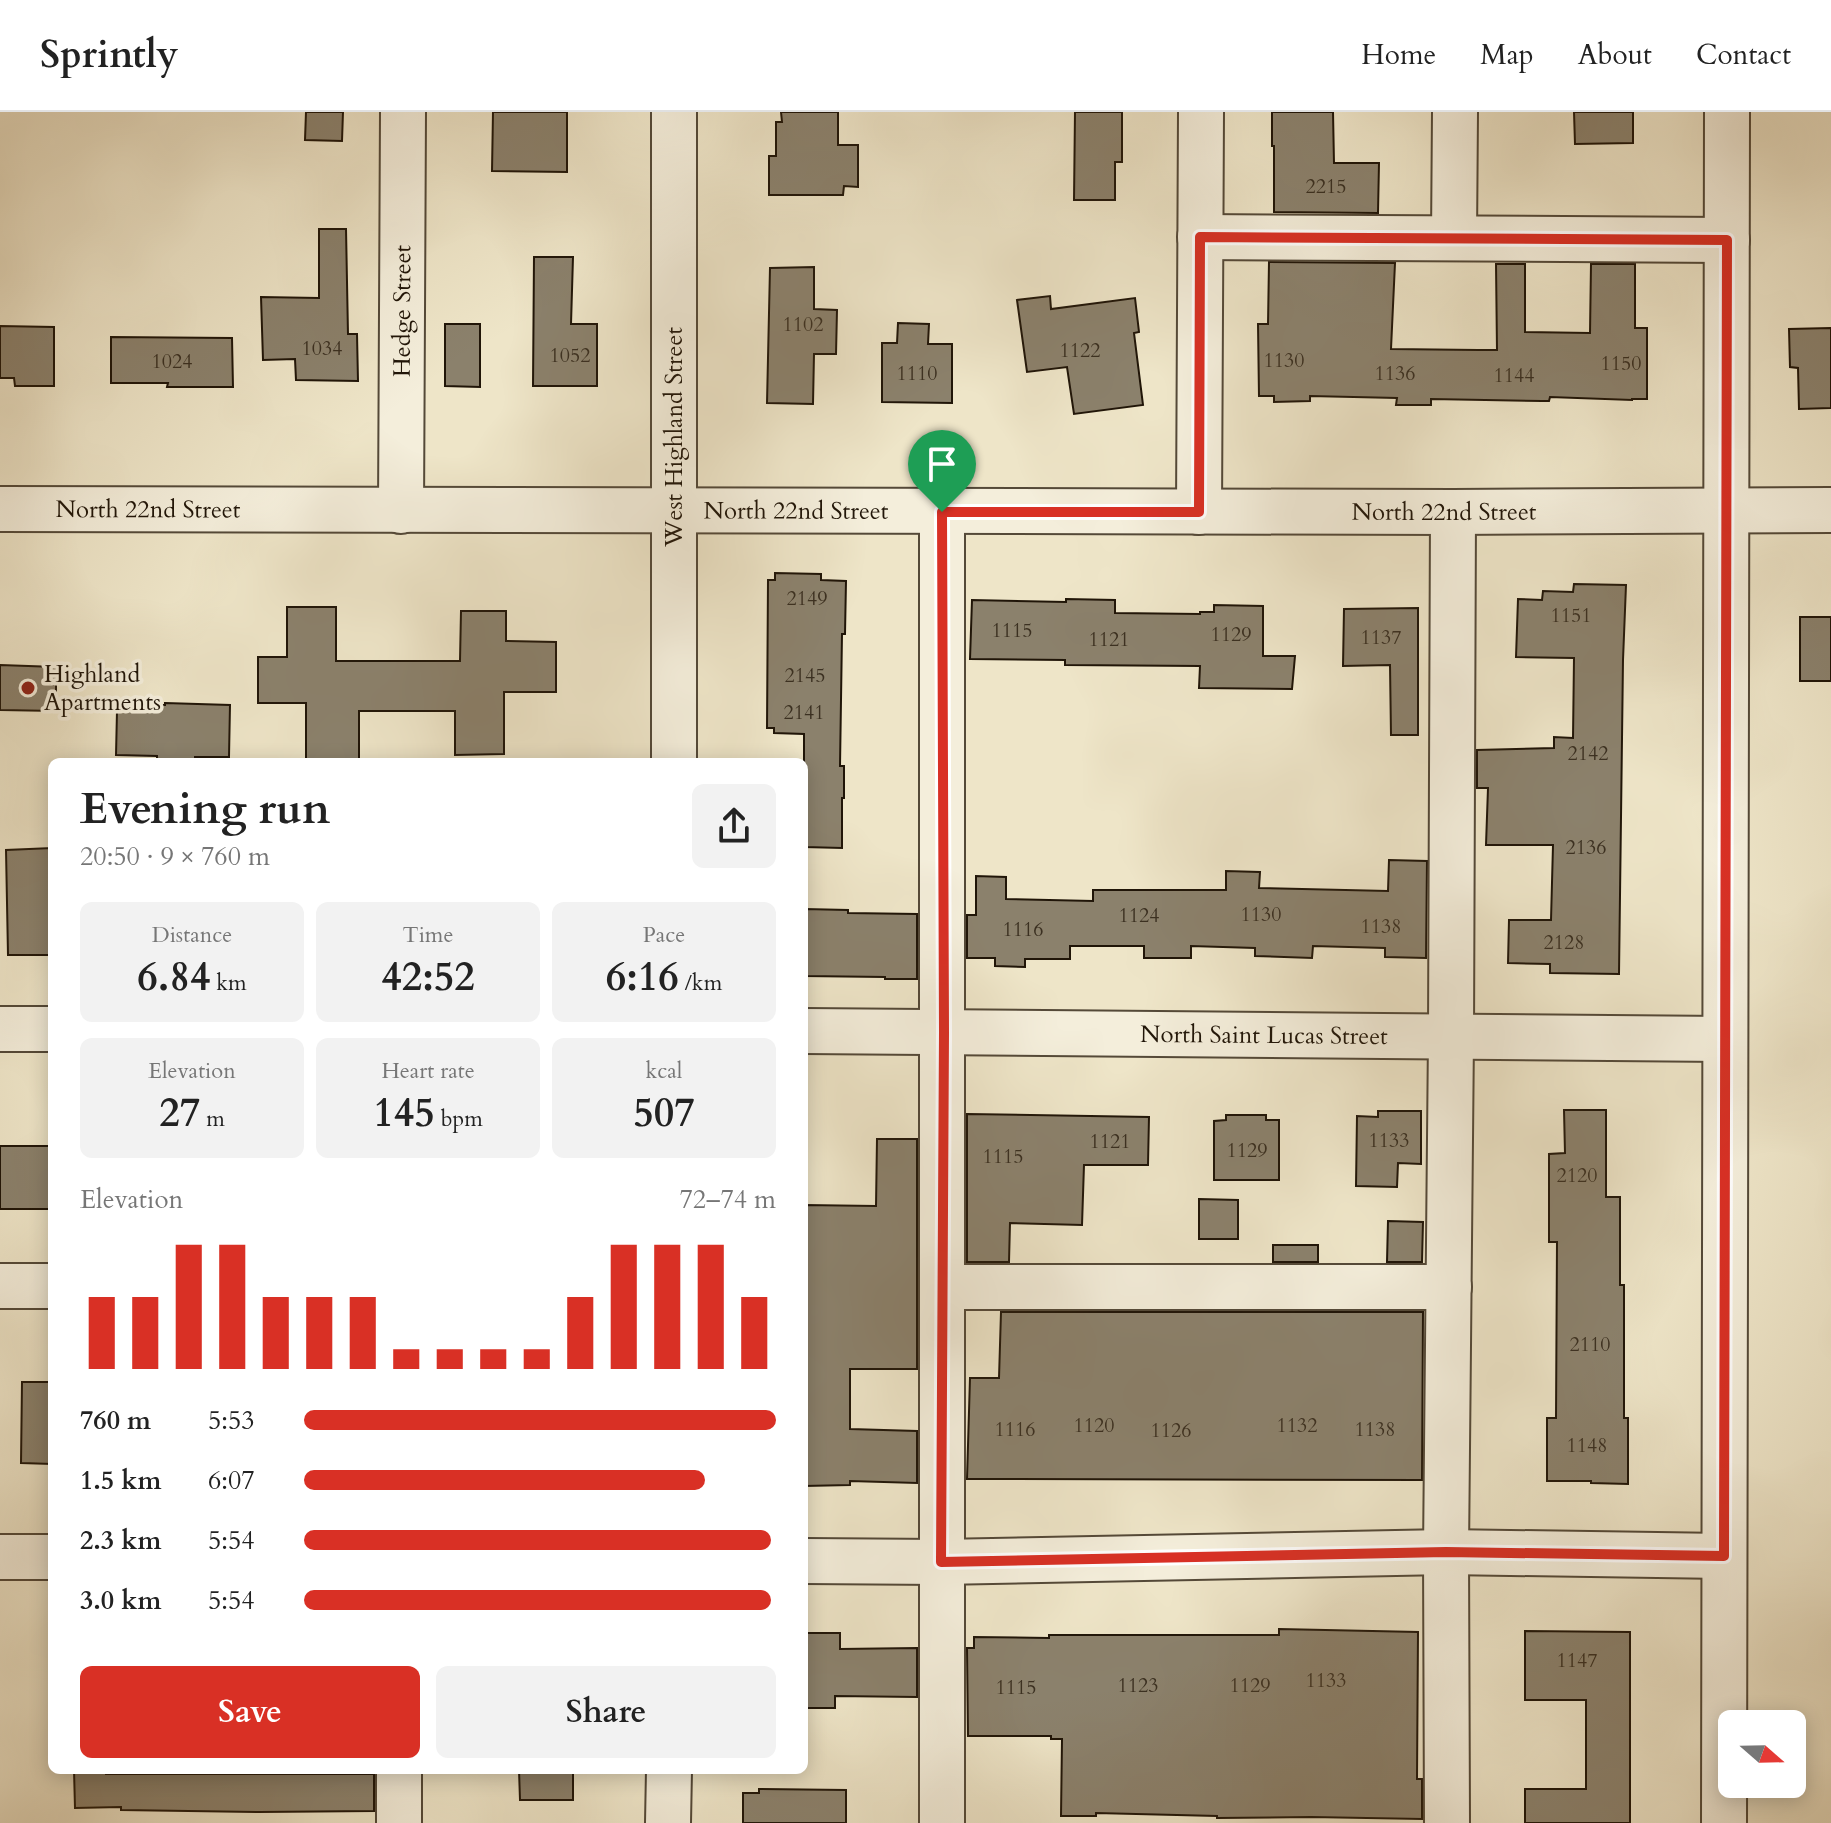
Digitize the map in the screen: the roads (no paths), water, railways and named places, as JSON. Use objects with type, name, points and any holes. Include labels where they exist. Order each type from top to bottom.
[{"type":"street","name":"Hedge Street","points":[[401,511],[403,112]]},
{"type":"street","name":"West Highland Street","points":[[674,112],[674,758]]},
{"type":"street","points":[[1199,512],[1201,112]]},
{"type":"street","points":[[1454,238],[1455,112]]},
{"type":"street","points":[[1724,1823],[1727,112]]},
{"type":"street","points":[[1200,237],[1727,240]]},
{"type":"street","name":"North 22nd Street","points":[[0,509],[942,512],[1831,510]]},
{"type":"street","points":[[942,512],[942,1823]]},
{"type":"street","points":[[1447,1823],[1453,512]]},
{"type":"street","points":[[0,1029],[48,1029]]},
{"type":"street","name":"North Saint Lucas Street","points":[[808,1031],[1725,1039]]},
{"type":"street","points":[[0,1286],[48,1286]]},
{"type":"street","points":[[942,1287],[1449,1287]]},
{"type":"street","points":[[808,1561],[941,1562],[1446,1552],[1724,1556]]},
{"type":"street","points":[[0,1557],[48,1557]]},
{"type":"street","points":[[399,1774],[399,1823]]},
{"type":"street","points":[[668,1823],[669,1774]]},
{"type":"place","name":"Highland Apartments","points":[[28,688]]}]
